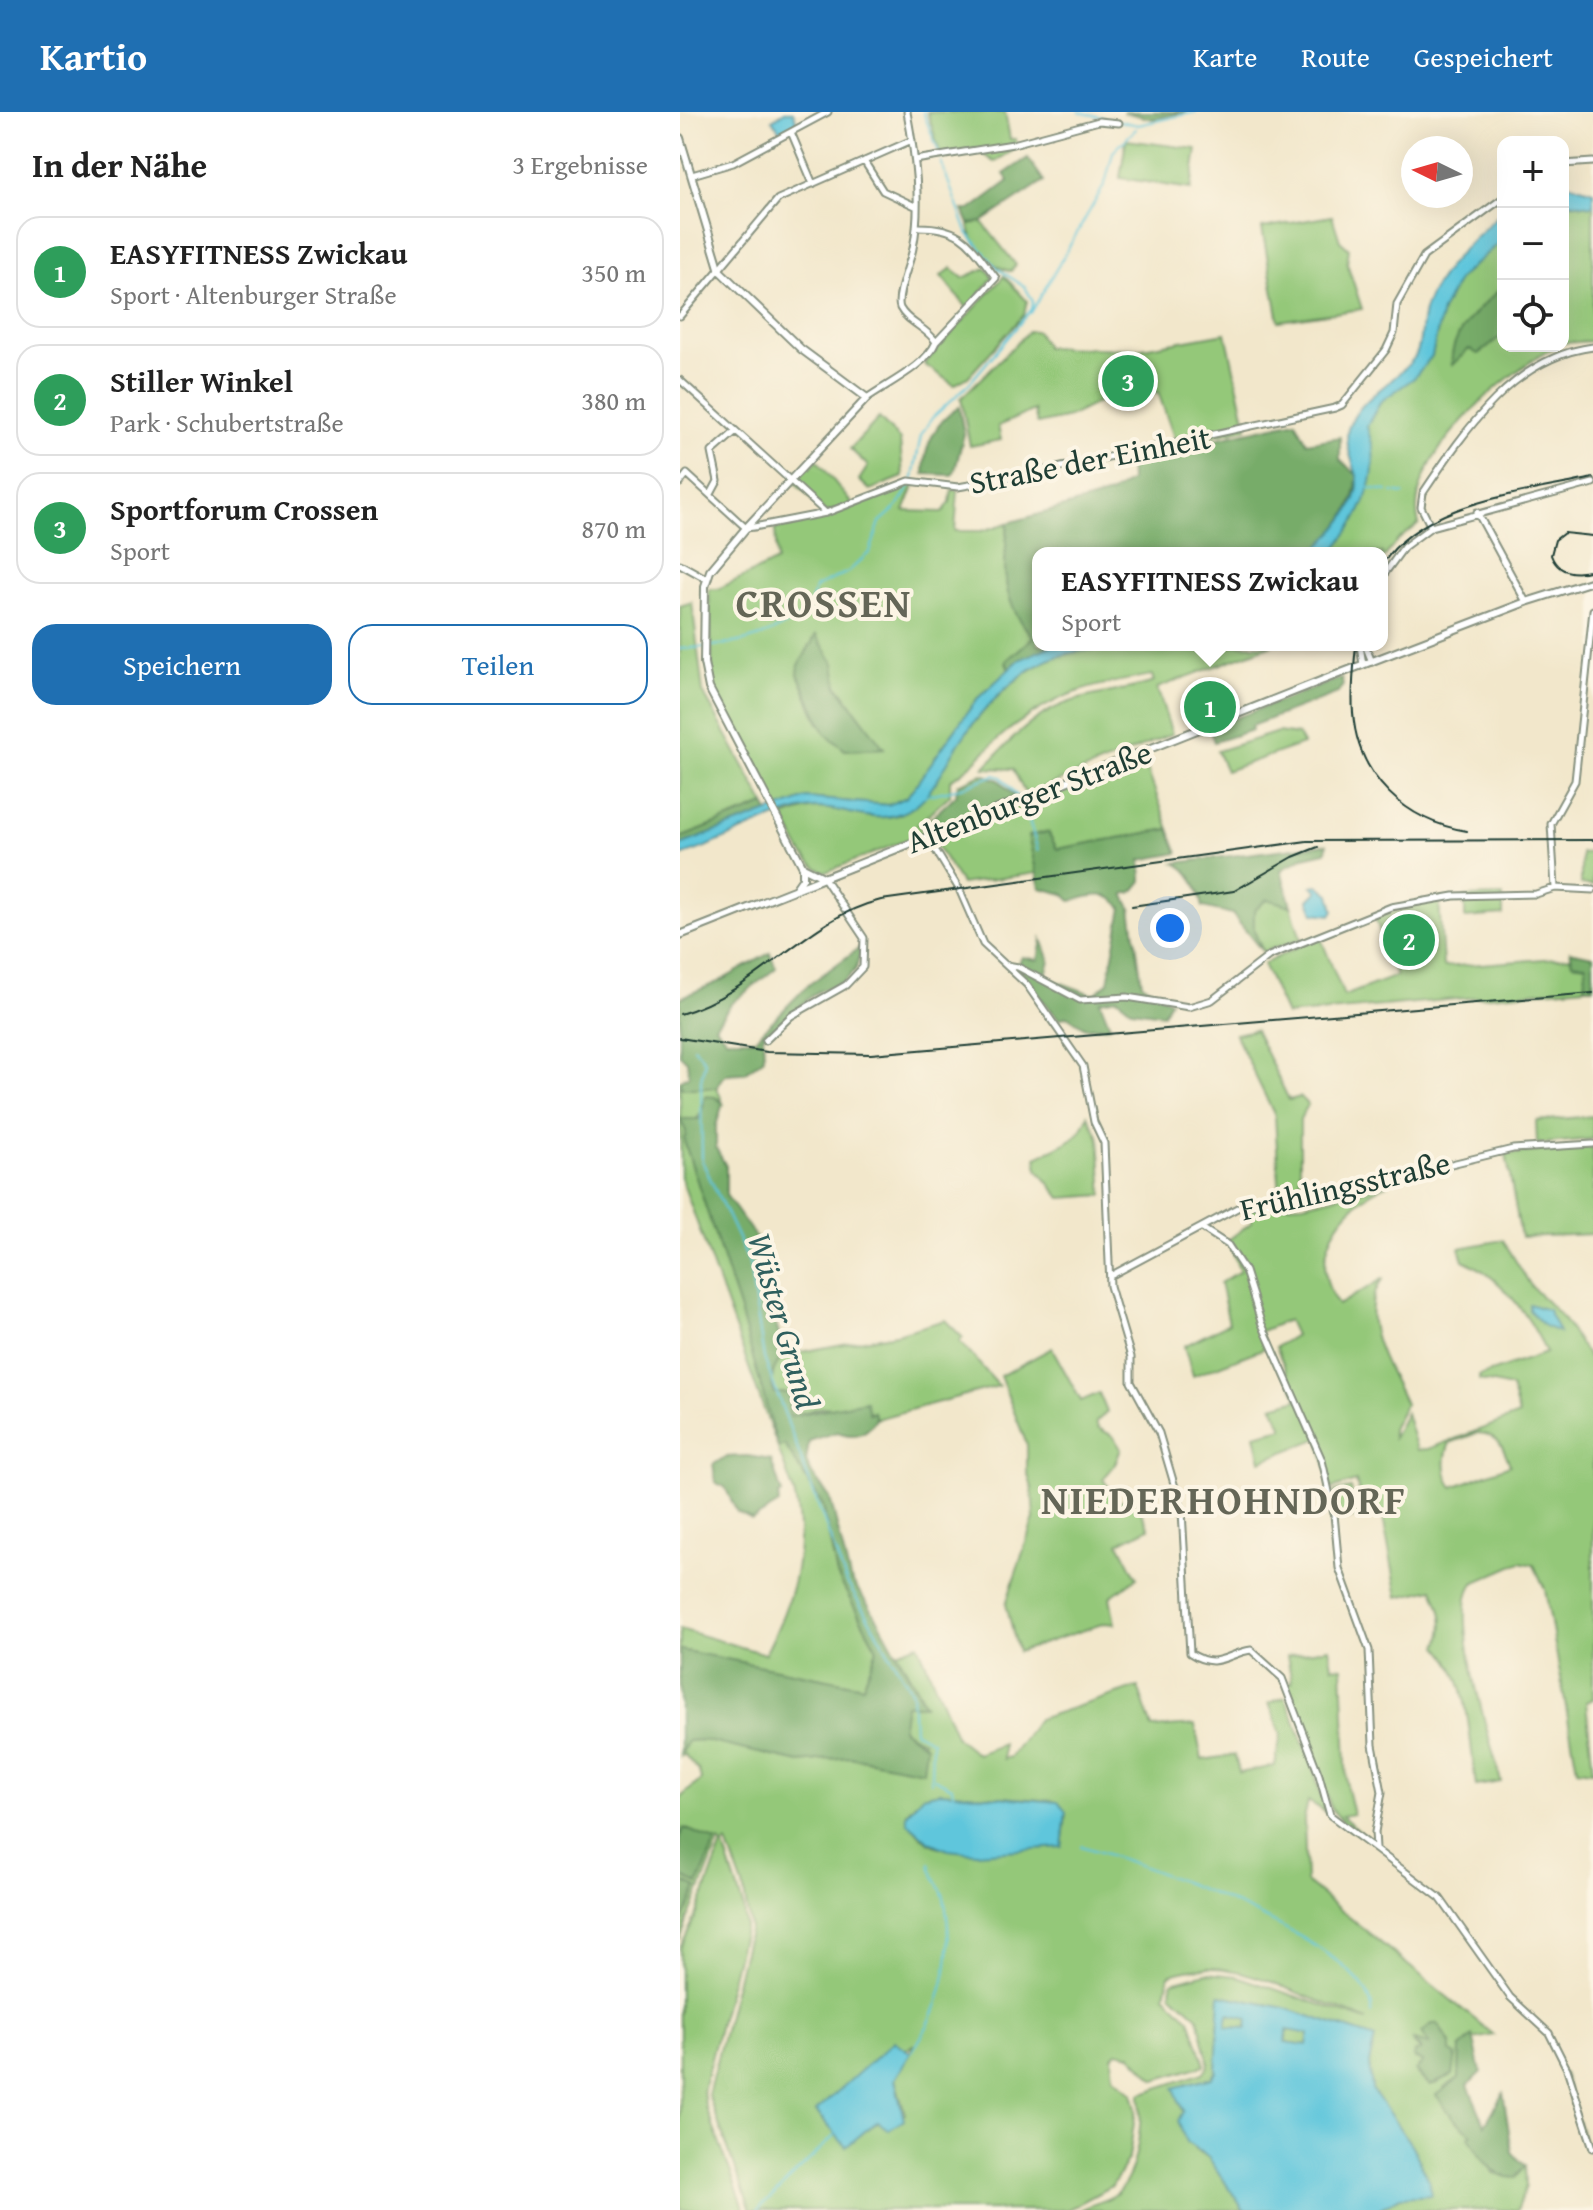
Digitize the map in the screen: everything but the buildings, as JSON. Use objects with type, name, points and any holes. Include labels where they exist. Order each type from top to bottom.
[{"type":"street","points":[[692,175],[733,163],[828,112]]},
{"type":"street","points":[[907,112],[915,160],[916,227],[909,271],[898,297],[900,308],[936,342]]},
{"type":"street","points":[[915,160],[1013,144],[1099,121],[1119,123]]},
{"type":"street","points":[[791,132],[813,184]]},
{"type":"street","points":[[680,138],[720,271],[801,349],[867,398]]},
{"type":"street","points":[[680,316],[778,199],[912,140]]},
{"type":"street","points":[[864,161],[883,191],[915,206]]},
{"type":"street","points":[[1569,164],[1593,162]]},
{"type":"street","name":"Straße der Einheit","points":[[746,528],[826,513],[913,481],[958,487],[1176,445],[1342,405],[1386,350],[1394,333],[1397,304],[1424,256],[1497,202]]},
{"type":"street","points":[[796,888],[803,878],[803,867],[709,688],[704,663],[707,579],[746,528],[867,398],[932,351],[936,342],[996,278],[958,232],[941,227],[916,227]]},
{"type":"street","points":[[1431,527],[1421,507],[1423,493],[1476,420],[1528,371],[1550,358],[1593,347]]},
{"type":"street","points":[[680,380],[826,513]]},
{"type":"street","points":[[711,494],[718,481],[712,452],[736,431]]},
{"type":"street","points":[[680,483],[687,474],[746,528]]},
{"type":"street","points":[[1388,569],[1404,547],[1431,527],[1477,512],[1593,483]]},
{"type":"street","points":[[1477,512],[1526,602]]},
{"type":"street","points":[[680,564],[707,579]]},
{"type":"street","name":"Altenburger Straße","points":[[680,935],[1323,680],[1526,602],[1593,581]]},
{"type":"street","points":[[1555,888],[1551,824],[1575,781],[1590,668],[1593,610]]},
{"type":"street","points":[[1362,651],[1363,665]]},
{"type":"street","points":[[1366,651],[1372,662]]},
{"type":"street","points":[[927,836],[959,889],[983,944],[1039,1000],[1083,1066],[1094,1122],[1104,1143],[1112,1275],[1110,1286],[1131,1357],[1131,1382],[1159,1433],[1182,1511],[1186,1637],[1190,1653],[1201,1659],[1228,1661],[1251,1650],[1276,1670],[1319,1775],[1330,1815],[1352,1835],[1376,1848],[1440,1898],[1510,1997],[1549,2033],[1567,2069],[1593,2148]]},
{"type":"street","points":[[765,1041],[791,1016],[846,985],[863,967],[864,938],[823,877],[803,867]]},
{"type":"street","points":[[1006,965],[1018,967],[1080,1000],[1127,997],[1189,1007],[1212,1000],[1269,956],[1418,899],[1536,894],[1555,888],[1593,890]]},
{"type":"street","name":"Frühlingsstraße","points":[[1112,1275],[1228,1212],[1259,1202],[1299,1201],[1513,1149],[1593,1144]]},
{"type":"street","points":[[1202,1228],[1228,1245],[1245,1271],[1261,1322],[1322,1460],[1334,1514],[1339,1568],[1369,1650],[1373,1745],[1382,1792],[1376,1848]]},
{"type":"green space","points":[[927,112],[1005,112],[1010,139],[1016,139],[1017,148],[994,162],[975,149],[941,156]]},
{"type":"green space","points":[[1123,112],[1186,112],[1153,119]]},
{"type":"green space","points":[[1126,140],[1197,149],[1191,189],[1120,178]]},
{"type":"green space","points":[[1028,158],[1044,181],[982,222],[969,224],[963,210],[970,210],[1009,181],[1004,174]]},
{"type":"green space","points":[[1569,203],[1593,206],[1593,341],[1569,343]]},
{"type":"green space","points":[[1332,216],[1340,241],[1349,249],[1347,263],[1362,309],[1279,321],[1262,228]]},
{"type":"green space","points":[[982,222],[1016,265],[1011,271],[990,260],[973,238],[969,224]]},
{"type":"green space","points":[[1497,243],[1497,352],[1546,352],[1486,397],[1441,447],[1426,473],[1418,499],[1419,524],[1398,540],[1388,552],[1388,547],[1334,547],[1367,426],[1380,402],[1432,356],[1442,311],[1459,278]]},
{"type":"green space","points":[[952,268],[963,278],[986,268],[993,277],[968,309],[941,276]]},
{"type":"green space","points":[[1004,276],[1027,301],[1024,315],[968,377],[954,385],[924,364]]},
{"type":"green space","points":[[1497,293],[1497,340],[1478,354],[1469,349],[1452,365],[1455,343],[1476,312]]},
{"type":"green space","points":[[1029,331],[1037,331],[1046,347],[1137,349],[1226,333],[1247,428],[1176,443],[1158,392],[1100,401],[1069,417],[1037,424],[1034,410],[998,426],[1001,440],[970,446],[961,398]]},
{"type":"green space","points":[[959,407],[964,434],[955,470],[952,475],[924,474],[932,436],[943,420]]},
{"type":"green space","points":[[879,418],[900,440],[903,477],[870,490],[859,480],[868,466],[850,449]]},
{"type":"green space","points":[[1296,421],[1307,443],[1340,437],[1340,460],[1357,475],[1356,487],[1344,518],[1318,547],[1032,547],[1032,636],[1014,609],[1006,583],[1008,523],[1110,494],[1130,481],[1129,458]]},
{"type":"green space","points":[[814,456],[852,504],[826,513],[792,479]]},
{"type":"green space","points":[[915,484],[904,511],[943,512],[950,502],[952,490],[958,490],[955,531],[982,531],[1008,523],[1006,584],[1014,610],[1032,638],[1006,661],[1009,670],[977,699],[907,797],[889,805],[807,798],[778,809],[713,687],[709,589],[718,589],[777,561],[775,529],[827,517]],"holes":[[[809,645],[834,663],[837,685],[883,748],[845,750],[818,722],[798,674]]]},
{"type":"green space","points":[[692,602],[703,692],[765,805],[680,838],[680,606]]},
{"type":"green space","points":[[816,635],[834,663],[837,686],[884,748],[845,750],[825,733],[798,674],[799,665]]},
{"type":"green space","points":[[1032,638],[1032,651],[1039,651],[1019,660],[1009,670],[1006,661]]},
{"type":"green space","points":[[1081,651],[1256,651],[1157,688],[1172,734],[1026,795],[1013,769],[984,768],[1024,729],[1051,710],[1076,700],[1154,682],[1152,675],[1075,693],[1025,718],[966,770],[950,780],[950,795],[918,824],[922,834],[826,872],[805,857],[784,817],[819,808],[891,817],[913,807],[928,792],[957,746],[983,713],[1006,689],[1032,669],[1060,656]]},
{"type":"green space","points":[[1341,678],[1343,685],[1338,693],[1251,726],[1252,730],[1214,742],[1209,728]]},
{"type":"green space","points":[[1278,732],[1298,735],[1303,744],[1226,771],[1217,751]]},
{"type":"green space","points":[[1143,758],[1169,829],[1057,849],[1048,832],[1029,836],[1037,873],[961,884],[933,840]]},
{"type":"green space","points":[[982,774],[999,780],[1015,797],[929,832],[925,824],[956,795],[958,784]]},
{"type":"green space","points":[[765,805],[769,812],[680,845],[680,838]]},
{"type":"green space","points":[[1169,829],[1178,853],[1141,860],[1142,881],[1133,892],[1124,894],[1131,908],[1142,984],[1170,1001],[1163,1014],[1132,1010],[1117,998],[1100,1001],[1110,1026],[1085,1028],[1067,1016],[1059,1019],[1016,970],[1022,957],[1038,960],[1042,939],[1050,961],[1045,977],[1094,995],[1108,982],[1122,908],[1105,896],[1071,901],[1064,894],[1040,888],[1028,836],[1048,832],[1057,849]]},
{"type":"green space","points":[[1327,844],[1326,852],[1304,857],[1281,870],[1291,906],[1267,899],[1254,911],[1254,931],[1263,952],[1232,914],[1203,907],[1190,876],[1175,863]]},
{"type":"green space","points":[[1593,852],[1593,886],[1581,884],[1581,853]]},
{"type":"green space","points":[[1503,896],[1503,915],[1465,918],[1465,897]]},
{"type":"green space","points":[[1267,899],[1291,906],[1301,939],[1263,952],[1254,931],[1254,911]]},
{"type":"green space","points":[[1439,899],[1443,967],[1570,957],[1573,963],[1586,964],[1585,987],[1286,1015],[1263,964],[1320,936],[1344,996],[1396,976],[1374,915]]},
{"type":"green space","points":[[862,946],[856,969],[844,982],[817,992],[763,1036],[764,1058],[745,1073],[727,1074],[717,1088],[682,1088],[681,1080],[689,1075],[687,1061],[680,1054],[680,998],[718,982],[770,953],[776,968],[731,1004],[715,1026],[726,1039],[755,1039],[807,986]]},
{"type":"green space","points":[[1570,951],[1593,956],[1593,987],[1585,987],[1586,965],[1573,963]]},
{"type":"green space","points":[[1255,1030],[1289,1100],[1300,1097],[1308,1105],[1300,1119],[1300,1195],[1280,1198],[1275,1116],[1235,1034]]},
{"type":"green space","points":[[680,1080],[682,1088],[717,1088],[723,1103],[715,1097],[686,1131],[684,1141],[740,1311],[778,1447],[785,1445],[823,1506],[837,1575],[877,1649],[863,1686],[680,1650],[680,1629],[765,1654],[790,1595],[799,1535],[794,1493],[681,1178]]},
{"type":"green space","points":[[705,1096],[715,1097],[723,1103],[716,1126],[716,1148],[726,1166],[726,1195],[761,1245],[763,1279],[785,1355],[773,1372],[774,1393],[788,1393],[790,1416],[866,1401],[869,1413],[874,1412],[876,1419],[864,1432],[849,1435],[837,1432],[809,1441],[806,1461],[830,1498],[850,1578],[879,1621],[925,1705],[906,1705],[902,1729],[926,1746],[923,1771],[850,1757],[799,1762],[702,1740],[688,1741],[680,1752],[680,1650],[863,1686],[877,1649],[837,1575],[823,1506],[785,1445],[778,1447],[740,1311],[684,1141],[686,1131],[680,1119],[700,1119]]},
{"type":"green space","points":[[1088,1115],[1099,1138],[1103,1195],[1061,1198],[1038,1170],[1036,1157],[1075,1137]]},
{"type":"green space","points":[[1593,1116],[1593,1139],[1537,1144],[1536,1121]]},
{"type":"green space","points":[[1593,1147],[1593,1234],[1521,1237],[1506,1154]]},
{"type":"green space","points":[[1389,1184],[1356,1204],[1343,1218],[1327,1251],[1325,1269],[1338,1305],[1384,1278],[1375,1293],[1372,1324],[1383,1358],[1405,1404],[1392,1429],[1393,1438],[1406,1413],[1417,1450],[1428,1449],[1519,1415],[1511,1387],[1479,1380],[1479,1376],[1546,1353],[1532,1325],[1513,1299],[1489,1276],[1463,1260],[1459,1248],[1503,1240],[1531,1286],[1561,1316],[1593,1364],[1593,1699],[1586,1702],[1593,1771],[1577,1769],[1545,1589],[1534,1565],[1521,1562],[1473,1583],[1467,1599],[1466,1622],[1474,1679],[1501,1782],[1476,1786],[1463,1693],[1449,1660],[1438,1646],[1442,1618],[1433,1589],[1398,1597],[1382,1512],[1365,1514],[1356,1481],[1331,1489],[1319,1438],[1261,1461],[1255,1435],[1283,1428],[1273,1406],[1298,1399],[1276,1347],[1295,1335],[1288,1320],[1259,1332],[1265,1348],[1193,1376],[1184,1346],[1229,1323],[1220,1283],[1240,1271],[1228,1240],[1252,1222],[1250,1207],[1303,1204]],"holes":[[[1477,1433],[1499,1442],[1510,1465],[1453,1487],[1446,1465],[1450,1443]]]},
{"type":"green space","points":[[945,1320],[963,1338],[959,1341],[999,1386],[876,1419],[874,1412],[823,1407],[789,1416],[775,1393],[774,1370],[785,1355],[896,1334]]},
{"type":"green space","points":[[1052,1348],[1081,1401],[1099,1393],[1107,1412],[1096,1422],[1098,1428],[1113,1436],[1121,1449],[1114,1466],[1103,1479],[1118,1502],[1133,1496],[1149,1528],[1119,1543],[1137,1578],[1110,1597],[1115,1624],[1105,1623],[1018,1652],[1006,1604],[1034,1518],[1032,1488],[1027,1471],[1027,1445],[1000,1376]]},
{"type":"green space","points":[[747,1456],[771,1460],[782,1494],[778,1495],[779,1504],[752,1520],[737,1512],[725,1487],[716,1483],[713,1465],[725,1457]]},
{"type":"green space","points":[[1351,1488],[1358,1516],[1341,1521],[1334,1492]]},
{"type":"green space","points":[[918,1644],[957,1738],[977,1754],[1003,1744],[1003,1759],[1010,1757],[1038,1719],[1138,1687],[1152,1728],[1195,1725],[1202,1760],[1235,1755],[1239,1773],[1275,1766],[1281,1734],[1269,1703],[1285,1697],[1315,1773],[1325,1812],[1308,1801],[1304,1819],[1306,1882],[1494,2035],[1474,2039],[1473,2036],[1460,2048],[1459,2078],[1443,2089],[1440,2096],[1454,2119],[1473,2134],[1472,2143],[1494,2173],[1514,2178],[1525,2166],[1526,2186],[1517,2210],[1377,2210],[1400,2197],[1431,2194],[1429,2180],[1412,2146],[1372,2089],[1369,2063],[1375,2038],[1285,2008],[1220,1995],[1216,2072],[1211,2078],[1175,2088],[1195,2150],[1208,2157],[1244,2210],[1080,2210],[1109,2198],[1127,2180],[1139,2135],[1140,2094],[1203,2073],[1209,2065],[1198,2017],[1171,1993],[1172,1982],[1206,1973],[1237,1976],[1367,2021],[1254,1976],[1203,1968],[1169,1975],[1165,1995],[1190,2019],[1205,2065],[1155,2080],[1131,2055],[1117,2052],[1112,2056],[1114,2077],[1132,2093],[1136,2109],[1129,2158],[1112,2186],[1067,2210],[751,2210],[708,2095],[750,1927],[743,1886],[727,1843],[724,1846],[743,1906],[745,1926],[703,2090],[705,2105],[745,2210],[680,2210],[680,1948],[697,1914],[722,1845],[719,1842],[680,1940],[680,1928],[697,1888],[680,1880],[680,1876],[698,1884],[680,1837],[680,1798],[701,1780],[699,1771],[684,1754],[680,1756],[688,1741],[702,1740],[799,1762],[850,1757],[877,1762],[923,1741],[902,1729],[906,1705],[925,1704],[897,1652]],"holes":[[[940,1792],[1054,1801],[1066,1816],[1062,1846],[969,1851],[938,1846],[925,1840],[914,1829],[907,1812],[922,1796]],[[1437,2023],[1450,2043],[1450,2052],[1456,2056],[1438,2083],[1430,2085],[1417,2075],[1417,2068],[1423,2062],[1415,2059],[1421,2051],[1414,2044],[1429,2044],[1422,2034]],[[914,2044],[895,2079],[905,2114],[878,2121],[846,2146],[816,2112]]]},
{"type":"green space","points":[[1329,1648],[1332,1666],[1342,1667],[1347,1789],[1353,1814],[1342,1816],[1366,1837],[1349,1829],[1331,1809],[1321,1773],[1287,1683],[1292,1682],[1287,1656]]},
{"type":"green space","points":[[684,1828],[716,1841],[698,1884],[680,1876],[680,1837]]},
{"type":"green space","points":[[680,1880],[697,1888],[680,1928]]},
{"type":"green space","points":[[1228,2014],[1249,2018],[1247,2028],[1226,2027]]},
{"type":"green space","points":[[1432,2024],[1438,2024],[1450,2044],[1450,2052],[1456,2055],[1453,2075],[1430,2085],[1415,2071],[1423,2062],[1414,2057],[1415,2052],[1421,2050],[1413,2040],[1429,2044],[1422,2033]]},
{"type":"green space","points":[[1288,2029],[1309,2034],[1307,2045],[1285,2042]]},
{"type":"green space","points":[[1473,2036],[1481,2072],[1468,2085],[1485,2125],[1503,2093],[1512,2152],[1525,2166],[1515,2178],[1500,2174],[1487,2164],[1469,2137],[1472,2134],[1454,2119],[1436,2095],[1459,2078],[1460,2048]]},
{"type":"green space","points":[[1561,2072],[1564,2074],[1586,2148]]},
{"type":"water","points":[[785,112],[793,112],[797,122],[780,131],[772,120]]},
{"type":"water","points":[[1569,183],[1593,191],[1593,206],[1569,202]]},
{"type":"water","points":[[1497,217],[1497,244],[1459,278],[1442,311],[1432,356],[1414,378],[1380,402],[1367,426],[1372,446],[1372,478],[1350,530],[1337,547],[1318,547],[1344,519],[1358,487],[1348,443],[1350,424],[1363,404],[1414,358],[1419,347],[1424,311],[1432,291],[1459,254]]},
{"type":"water","points":[[1039,651],[1084,651],[1044,662],[1000,693],[965,734],[923,799],[908,810],[896,815],[874,817],[830,809],[804,809],[680,856],[680,845],[807,798],[888,805],[907,797],[977,699],[1019,660]]},
{"type":"water","points":[[1318,885],[1330,894],[1334,910],[1331,915],[1314,913],[1309,900],[1318,891],[1312,886]]},
{"type":"water","points":[[1529,1304],[1548,1310],[1559,1332],[1544,1326],[1529,1310]]},
{"type":"water","points":[[940,1792],[1058,1802],[1066,1812],[1062,1847],[975,1853],[948,1850],[928,1841],[908,1823],[906,1815],[922,1796]]},
{"type":"water","points":[[1220,1995],[1285,2008],[1375,2038],[1369,2063],[1372,2089],[1412,2146],[1429,2180],[1432,2195],[1400,2197],[1377,2210],[1244,2210],[1208,2157],[1186,2142],[1178,2121],[1183,2111],[1174,2088],[1211,2078],[1216,2072]],"holes":[[[1228,2014],[1248,2018],[1247,2028],[1226,2027]],[[1287,2030],[1309,2034],[1307,2045],[1285,2042]]]},
{"type":"water","points":[[894,2041],[911,2053],[895,2079],[904,2120],[889,2130],[877,2121],[846,2147],[816,2111]]},
{"type":"waterway","points":[[923,112],[939,153]]},
{"type":"waterway","points":[[1079,112],[1138,125],[1196,112]]},
{"type":"waterway","points":[[1031,313],[1105,184],[1113,152],[1136,129]]},
{"type":"waterway","points":[[680,649],[716,646],[761,636],[808,612],[816,587],[848,572],[870,552],[880,522],[897,507],[912,483],[921,435],[932,418],[967,386],[1032,309],[1033,301],[1025,287],[998,269],[967,232],[941,162]]},
{"type":"waterway","points":[[1369,488],[1387,491]]},
{"type":"waterway","points":[[1393,492],[1404,494]]},
{"type":"waterway","points":[[923,796],[960,788],[994,775],[1001,777],[1017,796]]},
{"type":"waterway","points":[[1025,806],[1038,851]]},
{"type":"waterway","name":"Wüster Grund","points":[[694,1047],[705,1061],[701,1080],[702,1161],[749,1262],[764,1358],[846,1581],[912,1692],[914,1731],[932,1741],[931,1782]]},
{"type":"waterway","points":[[934,1778],[952,1787],[953,1793]]},
{"type":"waterway","points":[[1081,1846],[1200,1889],[1298,1935],[1337,1961],[1364,1988],[1372,2014]]},
{"type":"waterway","points":[[911,2053],[932,2017],[948,1960],[944,1898],[930,1863]]},
{"type":"waterway","points":[[758,2210],[835,2135]]},
{"type":"tram line","points":[[1593,536],[1564,533],[1555,540],[1551,555],[1558,566],[1568,572],[1593,570]]},
{"type":"railway","points":[[1388,558],[1400,543],[1423,526],[1449,513],[1507,495],[1593,478]]},
{"type":"railway","points":[[1356,651],[1353,713],[1364,757],[1375,776],[1405,806],[1445,826],[1467,831]]},
{"type":"railway","points":[[680,1014],[734,989],[829,922],[881,900],[1307,841],[1593,840]]},
{"type":"railway","points":[[1132,906],[1234,891],[1293,857],[1318,847]]},
{"type":"railway","points":[[680,1038],[767,1052],[871,1054],[1593,993]]},
{"type":"place","name":"Sportforum Crossen","points":[[1128,381]]},
{"type":"place","name":"EASYFITNESS Zwickau","points":[[1210,707]]},
{"type":"place","name":"Stiller Winkel","points":[[1409,940]]},
{"type":"district","name":"CROSSEN","points":[[824,603]]},
{"type":"district","name":"NIEDERHOHNDORF","points":[[1224,1500]]}]
